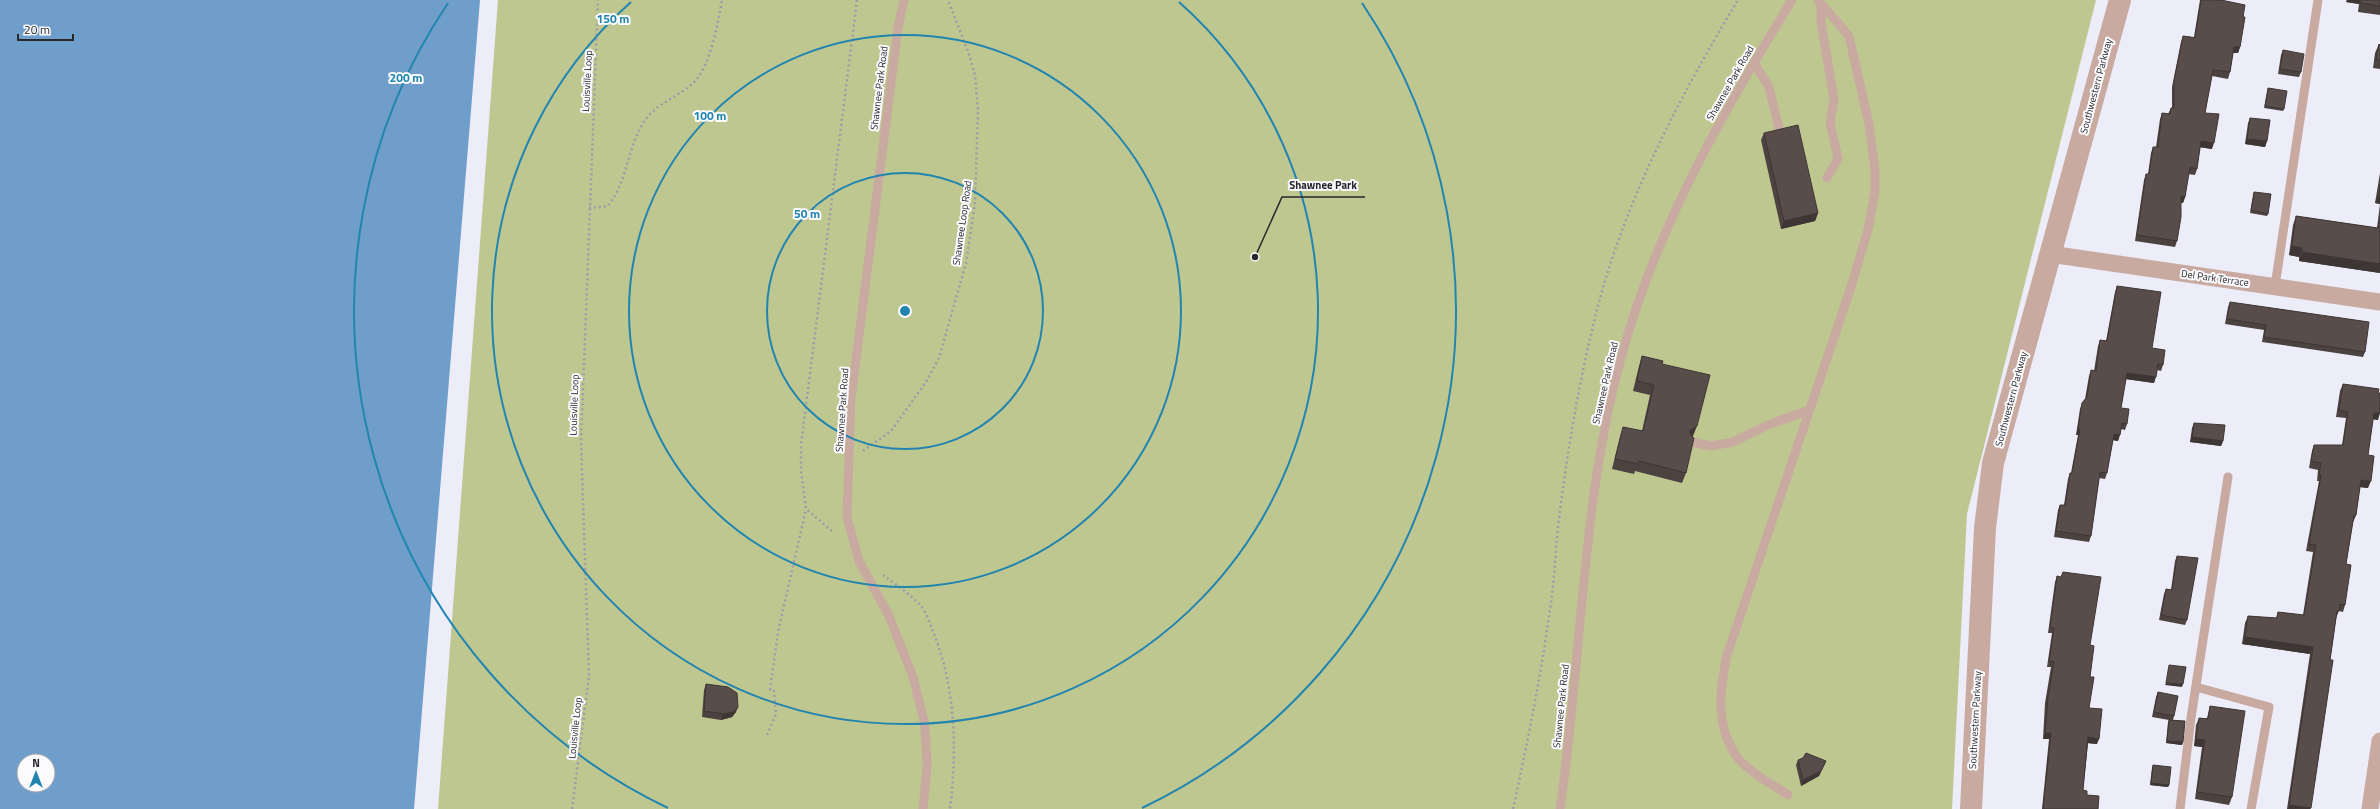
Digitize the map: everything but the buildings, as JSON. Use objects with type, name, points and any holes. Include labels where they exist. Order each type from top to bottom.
[{"type":"street","name":"Southwestern Parkway","points":[[1971,809],[1988,495],[1993,463],[2120,0]]},
{"type":"street","name":"Del Park Terrace","points":[[2050,254],[2380,302]]},
{"type":"street","points":[[2370,809],[2380,741]]},
{"type":"lane","name":"Shawnee Park Road","points":[[904,0],[898,28],[851,399],[848,517],[852,538],[867,578],[889,616],[906,655],[924,721],[927,767],[923,809]]},
{"type":"lane","name":"Shawnee Park Road","points":[[1560,809],[1592,514],[1605,428],[1627,335],[1660,243],[1682,195],[1754,63],[1792,0]]},
{"type":"lane","points":[[2275,286],[2318,0]]},
{"type":"lane","points":[[1819,2],[1834,99],[1830,122],[1838,159],[1827,178]]},
{"type":"lane","points":[[1788,795],[1752,771],[1735,754],[1721,721],[1720,686],[1727,655],[1864,244],[1875,192],[1875,169],[1869,124],[1849,36],[1819,2]]},
{"type":"lane","points":[[1754,63],[1769,87],[1779,128]]},
{"type":"lane","points":[[1692,442],[1711,446],[1733,442],[1768,425],[1809,410]]},
{"type":"lane","points":[[2180,809],[2196,686],[2228,477]]},
{"type":"lane","points":[[2196,686],[2269,707],[2251,809]]},
{"type":"path","name":"Louisville Loop","points":[[572,809],[589,676],[581,442],[598,0]]},
{"type":"path","points":[[589,208],[608,206],[617,195],[641,126],[649,114],[692,85],[704,68],[714,37],[722,0]]},
{"type":"path","points":[[767,736],[776,714],[774,690],[770,690],[775,650],[806,509],[801,471],[801,445],[857,0]]},
{"type":"path","name":"Shawnee Loop Road","points":[[849,462],[891,431],[926,382],[939,358],[966,263],[975,203],[978,111],[975,75],[948,0]]},
{"type":"path","points":[[806,509],[832,532]]},
{"type":"path","points":[[881,573],[920,604],[928,617],[948,679],[954,721],[954,759],[950,809]]},
{"type":"green space","points":[[498,0],[2096,0],[1967,514],[1952,809],[438,809]]},
{"type":"water","points":[[0,0],[480,0],[414,809],[0,809]]},
{"type":"place","name":"Shawnee Park","points":[[1255,257]]}]
